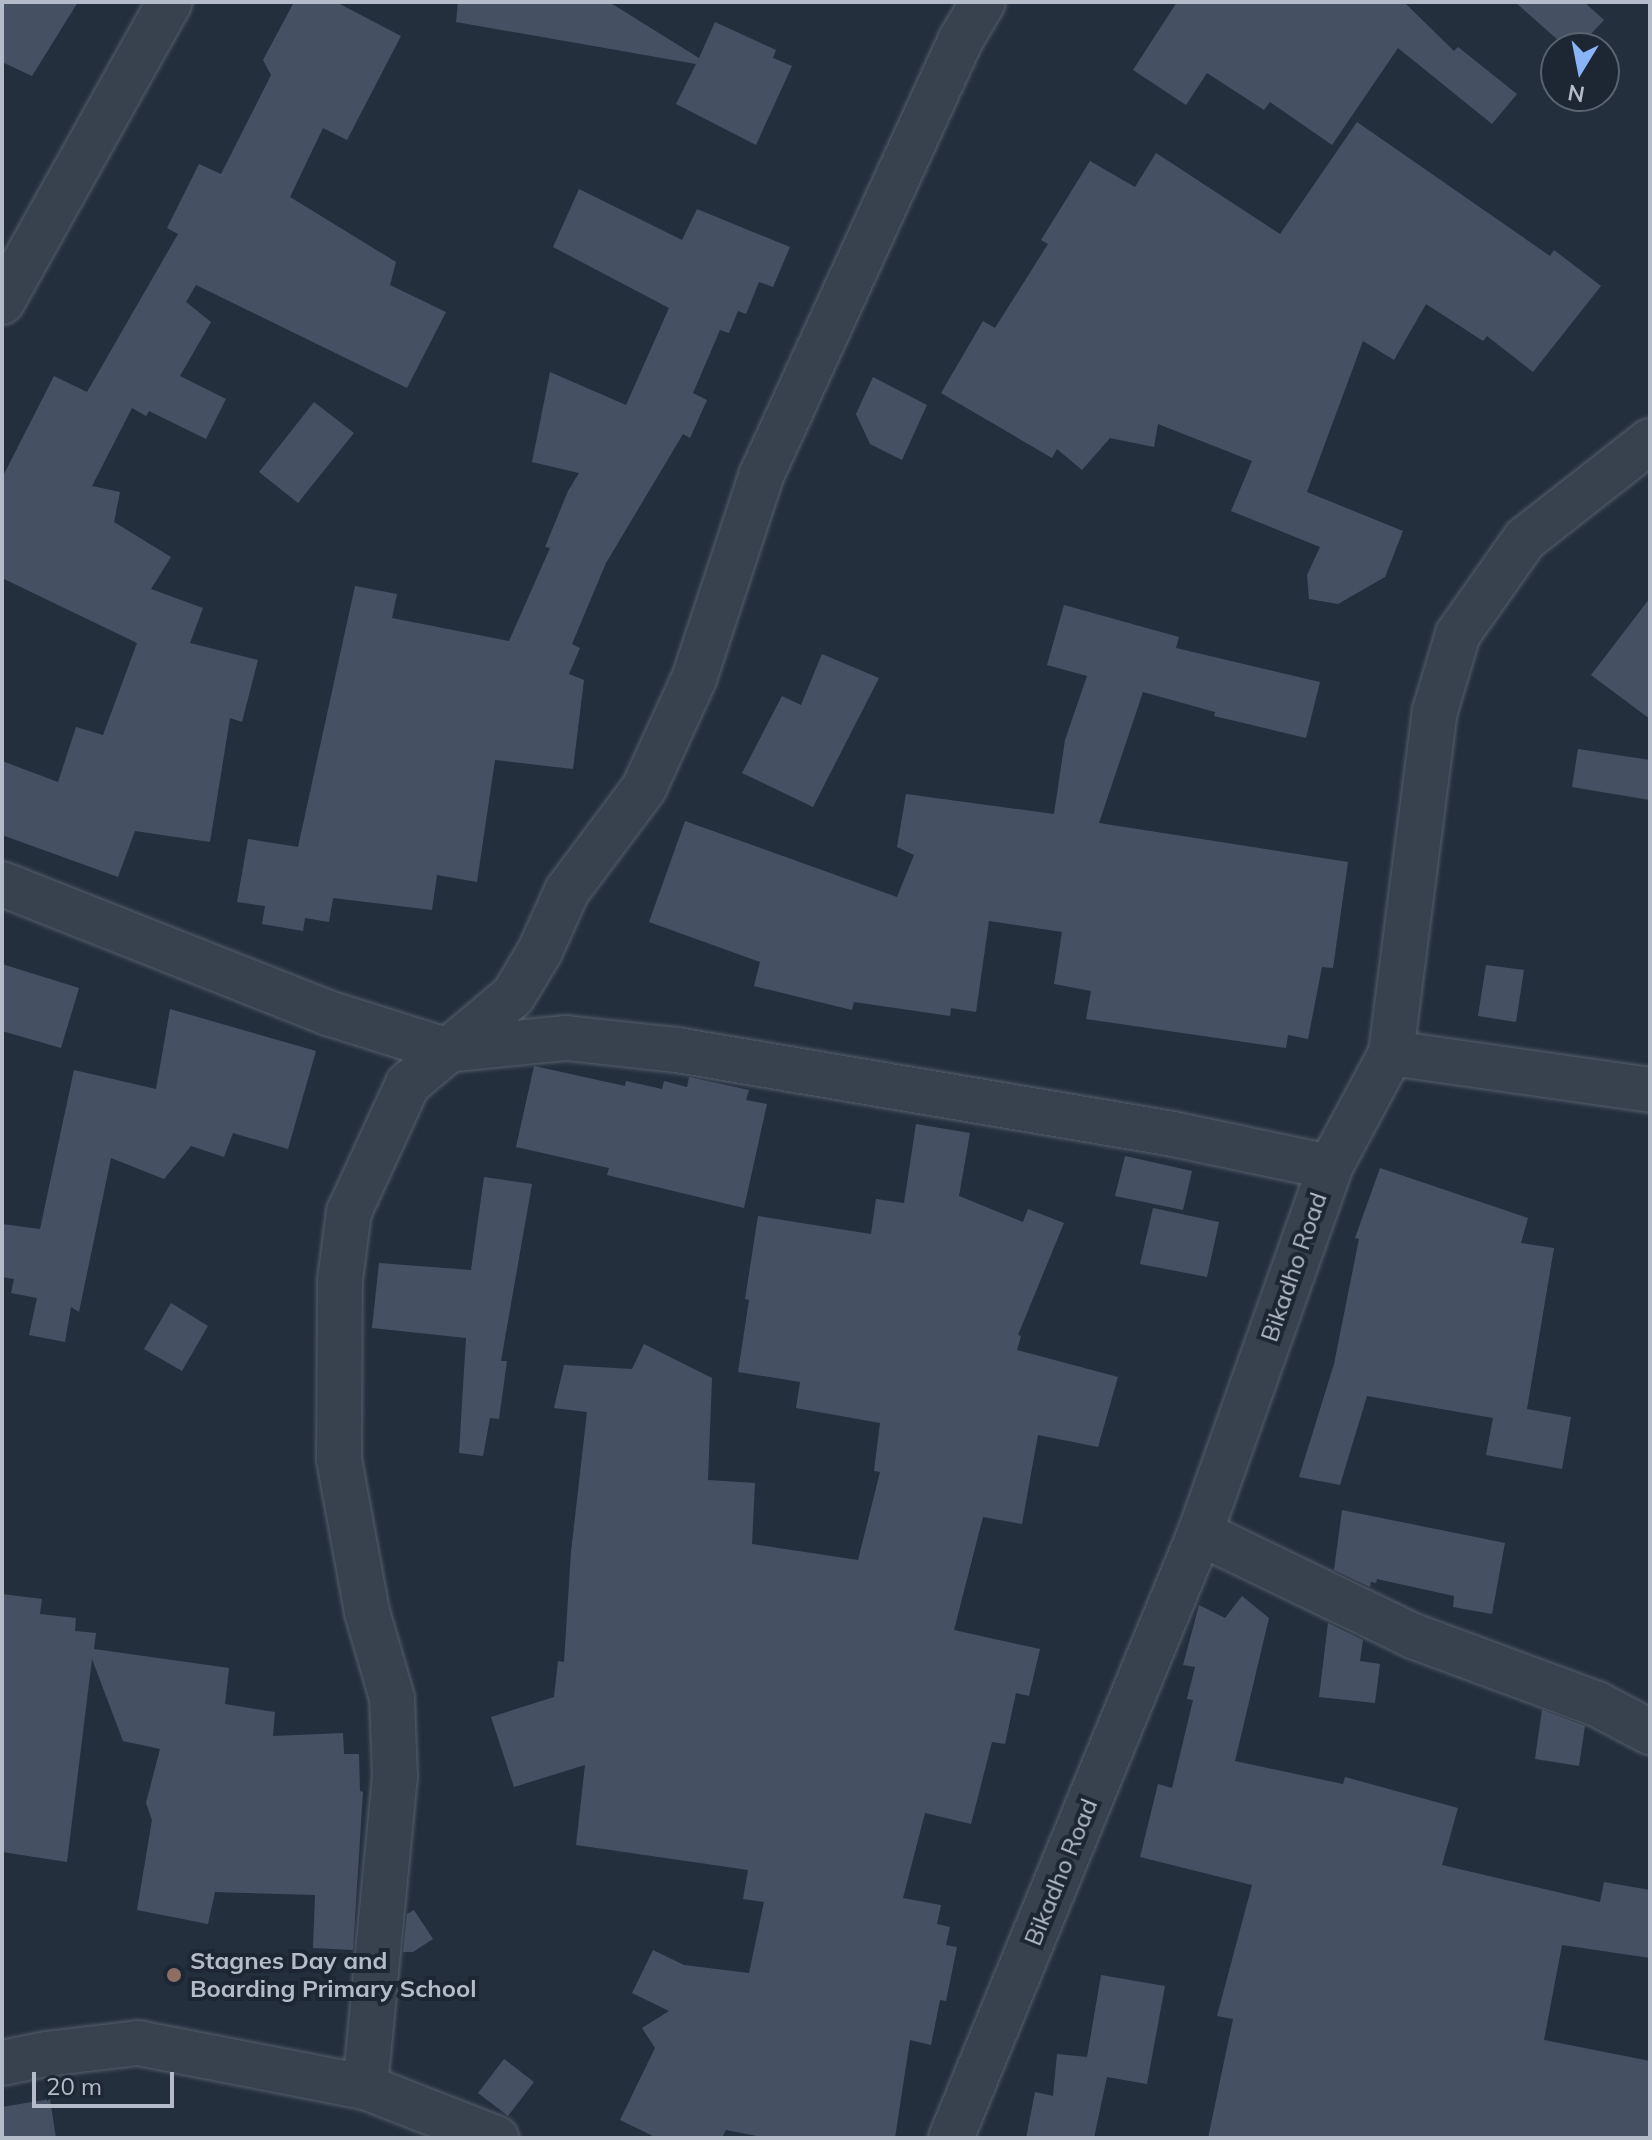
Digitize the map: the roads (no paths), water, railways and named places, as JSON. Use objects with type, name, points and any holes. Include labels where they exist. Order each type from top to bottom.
[{"type":"street","points":[[2,302],[170,2]]},
{"type":"street","points":[[365,2087],[394,1762],[392,1698],[367,1612],[339,1459],[340,1280],[349,1212],[408,1084],[513,996],[540,951],[567,891],[644,788],[694,679],[761,476],[960,41],[983,2]]},
{"type":"street","name":"Bikadho Road","points":[[951,2138],[1200,1533],[1330,1167],[1391,1053],[1435,711],[1458,634],[1525,539],[1650,441]]},
{"type":"street","points":[[2,884],[328,1013],[445,1050],[566,1038],[677,1050],[1173,1134],[1330,1167]]},
{"type":"street","points":[[1391,1053],[1650,1090]]},
{"type":"street","points":[[1200,1533],[1413,1636],[1597,1704],[1650,1732]]},
{"type":"street","points":[[2,2063],[46,2054],[138,2043],[365,2087],[496,2138]]},
{"type":"place","name":"Stagnes Day and Boarding Primary School","points":[[174,1975]]}]
